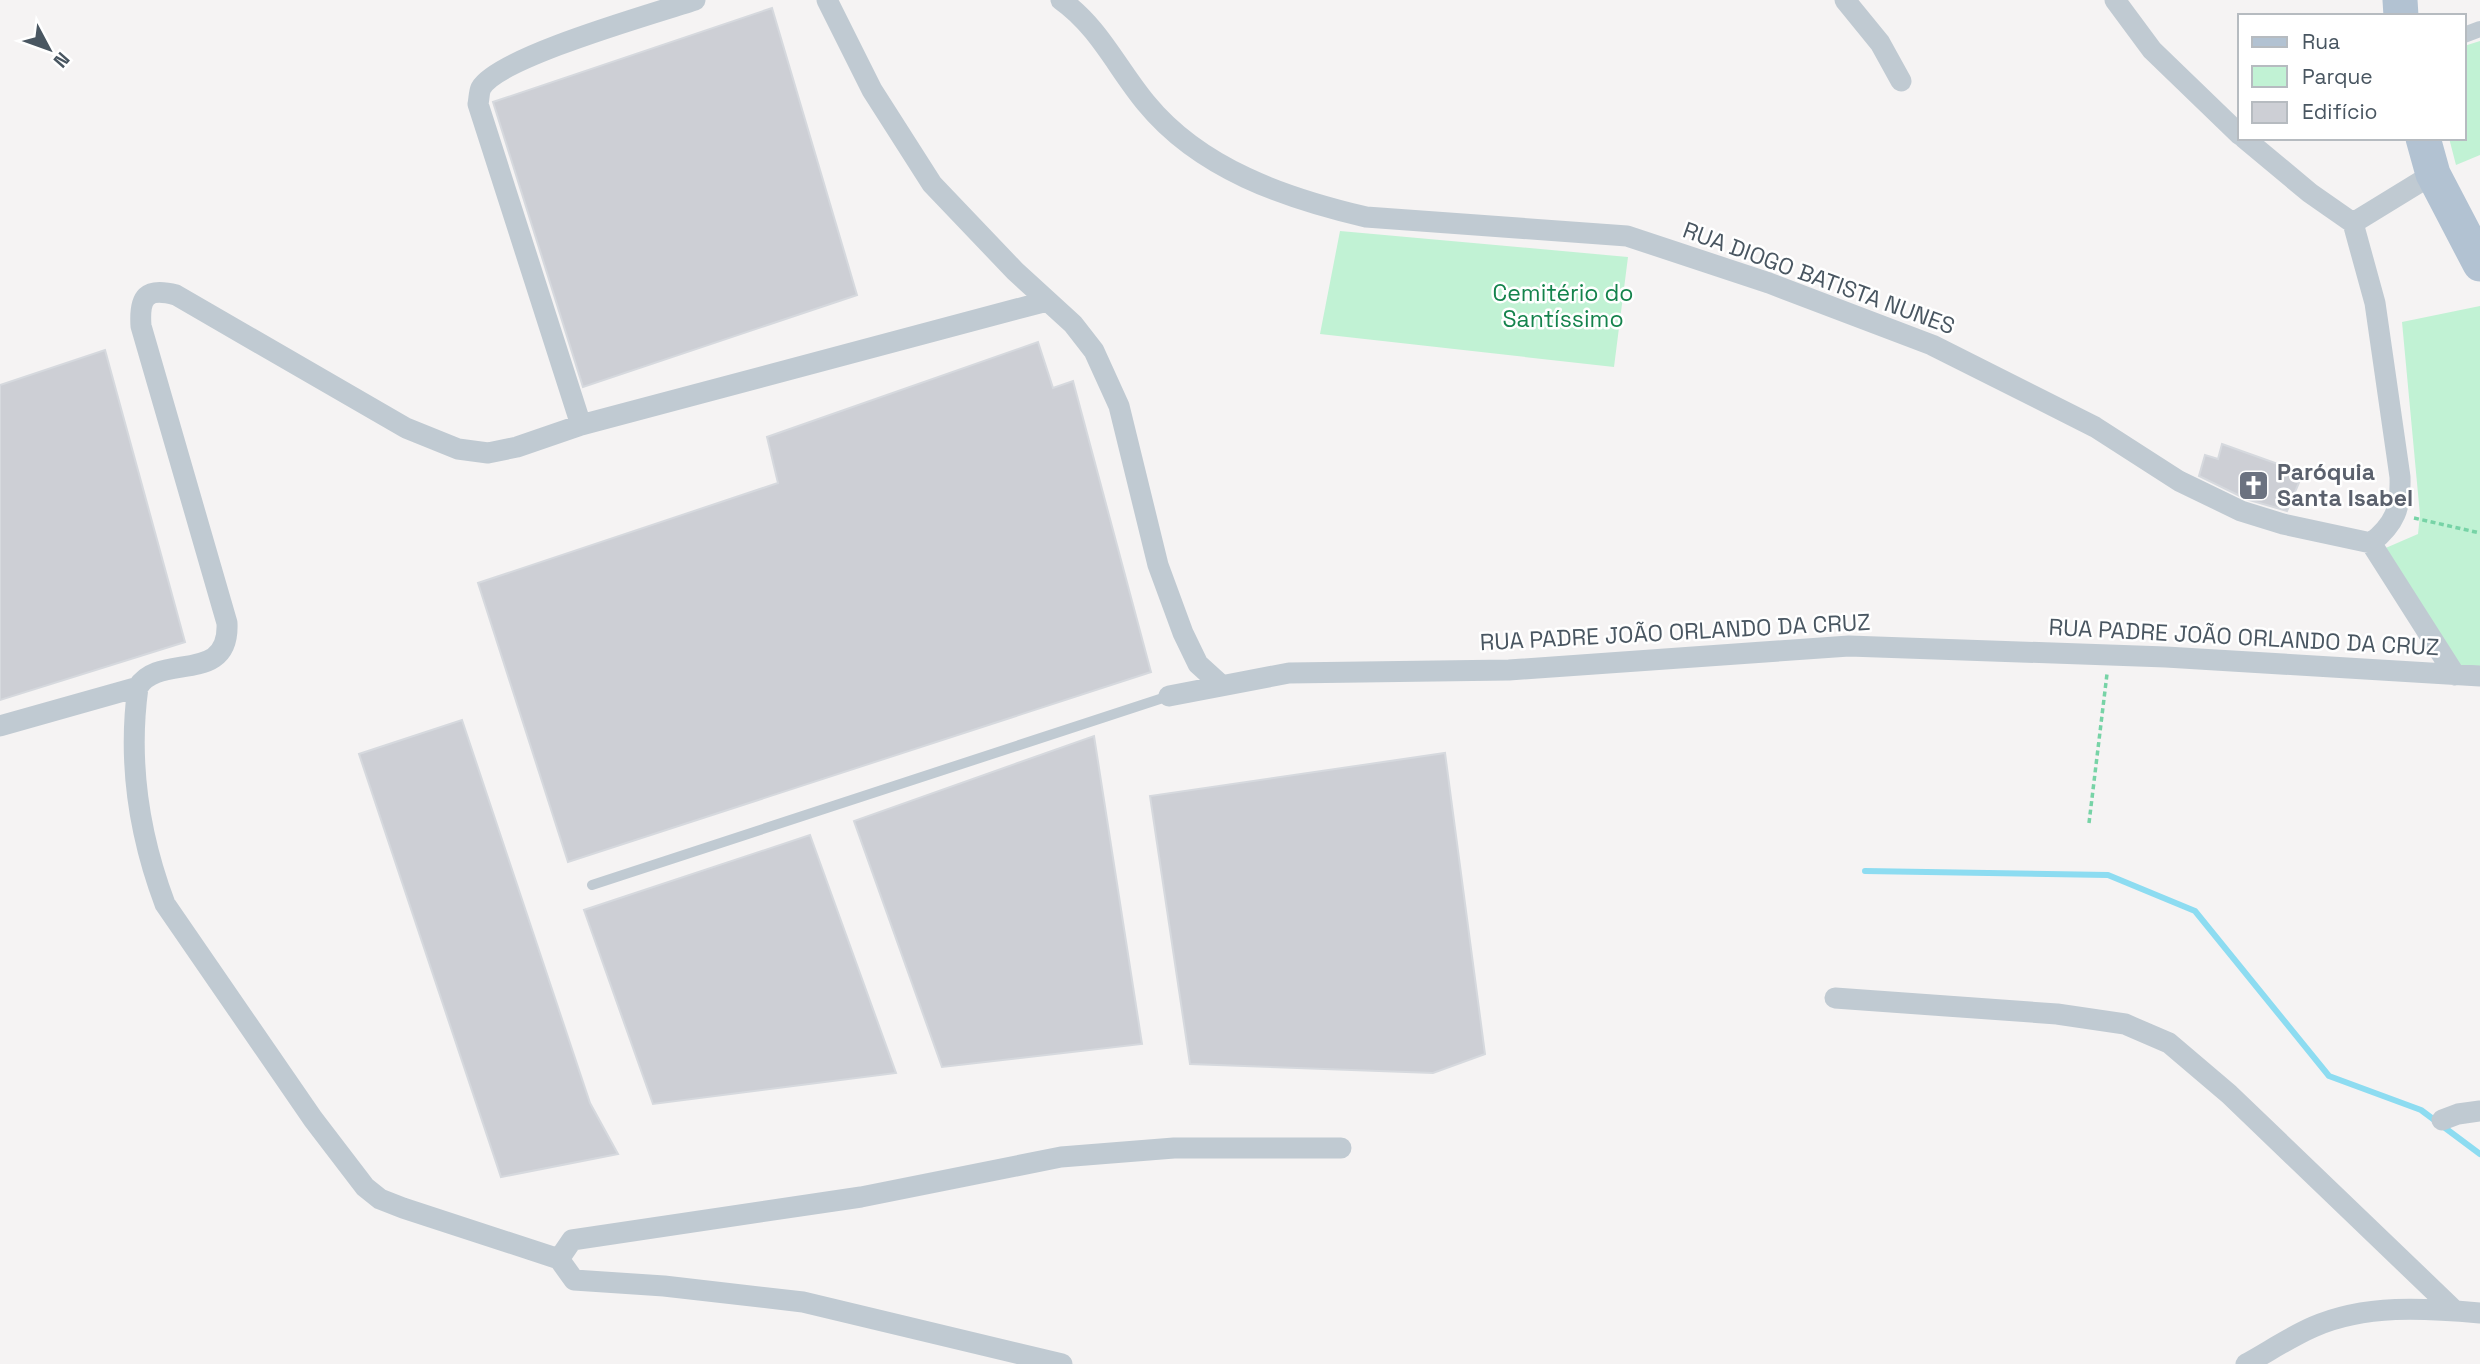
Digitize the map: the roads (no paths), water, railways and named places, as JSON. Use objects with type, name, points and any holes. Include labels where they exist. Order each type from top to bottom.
[{"type":"main road","points":[[2424,140],[2433,174],[2480,264]]},
{"type":"street","points":[[581,425],[478,104],[481,88],[497,75],[544,50],[695,0]]},
{"type":"street","points":[[827,0],[872,90],[932,184],[1073,324],[1094,351],[1119,406],[1162,577],[1182,633],[1198,664],[1220,684]]},
{"type":"street","name":"RUA DIOGO BATISTA NUNES","points":[[1061,0],[1092,27],[1146,103],[1177,136],[1237,174],[1331,208],[1366,216],[1627,236],[1769,283],[1932,345],[2095,427],[2179,481],[2241,511],[2283,524],[2371,543]]},
{"type":"street","points":[[1845,0],[1880,43],[1901,81]]},
{"type":"street","points":[[2115,0],[2152,50],[2238,132]]},
{"type":"street","points":[[2247,140],[2310,193],[2353,223],[2375,303],[2400,477],[2401,500],[2398,514],[2387,530],[2371,543],[2455,675]]},
{"type":"street","points":[[2353,223],[2433,174]]},
{"type":"street","points":[[0,726],[138,687],[145,679],[157,674],[207,661],[224,647],[228,636],[227,623],[141,326],[140,305],[146,296],[159,291],[176,295],[406,428],[458,449],[488,453],[517,447],[581,425],[1047,301]]},
{"type":"street","name":"RUA PADRE JOÃO ORLANDO DA CRUZ","points":[[1168,696],[1289,673],[1508,670],[1849,646],[2109,655],[2480,676]]},
{"type":"street","points":[[138,687],[135,775],[153,872],[165,904],[351,1172],[380,1199],[559,1259],[574,1280],[664,1286],[803,1302],[1062,1364]]},
{"type":"street","points":[[1835,998],[2057,1014],[2125,1024],[2169,1043],[2229,1094],[2454,1310]]},
{"type":"street","points":[[2442,1120],[2458,1114],[2480,1111]]},
{"type":"street","points":[[559,1259],[572,1240],[861,1197],[1061,1157],[1174,1148],[1341,1148]]},
{"type":"street","points":[[2246,1364],[2314,1327],[2337,1319],[2417,1307],[2480,1313]]},
{"type":"lane","points":[[592,885],[1168,696]]},
{"type":"waterway","points":[[1865,871],[2108,875],[2195,911],[2329,1076],[2421,1110],[2480,1154]]},
{"type":"place","name":"Paróquia Santa Isabel","points":[[2254,485]]},
{"type":"park label","name":"Cemitério do Santíssimo","points":[[1563,306]]}]
